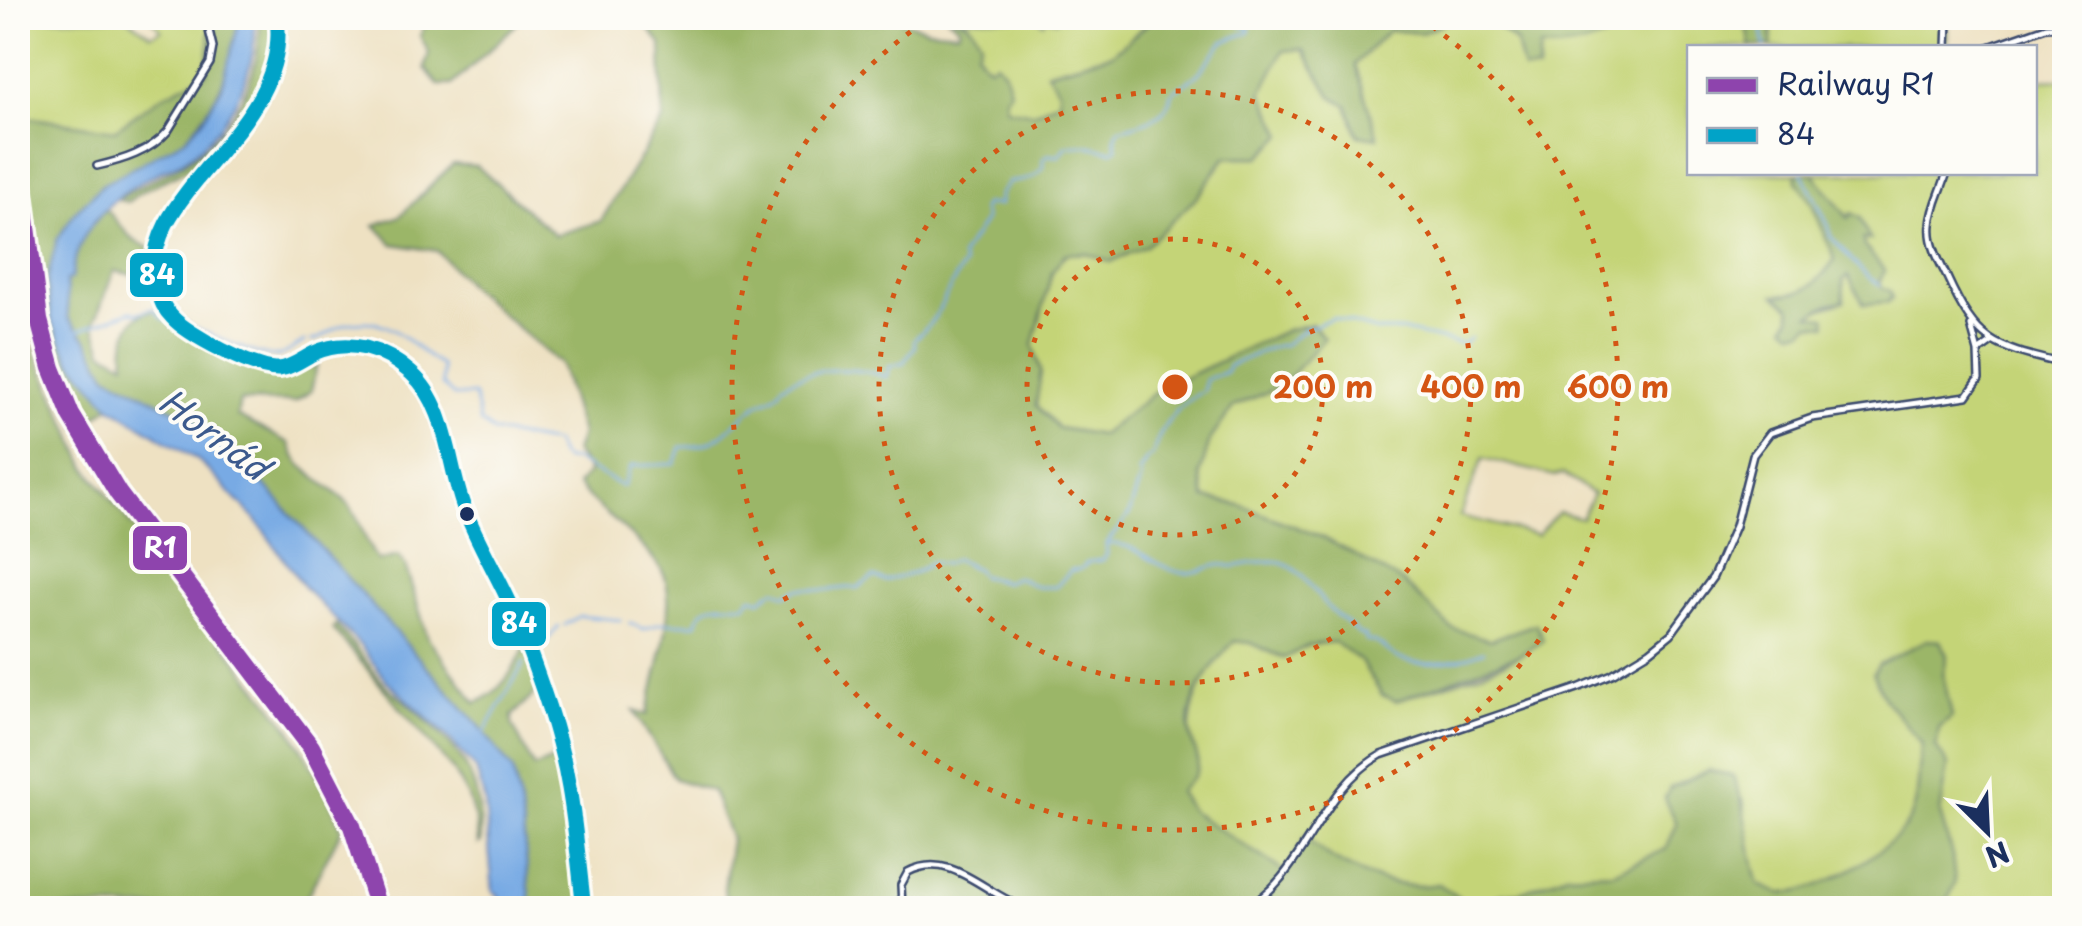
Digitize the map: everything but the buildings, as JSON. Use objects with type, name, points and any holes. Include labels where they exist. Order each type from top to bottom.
[{"type":"street","points":[[97,166],[128,157],[168,131],[210,63],[213,47],[206,18]]},
{"type":"street","points":[[277,18],[276,61],[262,96],[237,134],[176,208],[158,244],[154,268],[158,294],[182,327],[243,358],[278,369],[321,350],[360,346],[380,351],[412,374],[429,394],[466,514],[510,601],[532,661],[569,789],[584,908]]},
{"type":"street","points":[[1948,18],[1948,45]]},
{"type":"street","points":[[1995,45],[2046,27],[2064,26]]},
{"type":"street","points":[[1244,908],[1269,891],[1336,795],[1364,765],[1381,755],[1612,674],[1671,634],[1713,577],[1726,551],[1753,455],[1770,434],[1812,418],[1968,396],[1979,378],[1978,352],[1970,322],[1931,234],[1945,175]]},
{"type":"street","points":[[1970,322],[1992,342],[2064,364]]},
{"type":"street","points":[[1978,352],[1992,342]]},
{"type":"street","points":[[902,908],[900,886],[908,872],[932,864],[962,873],[992,894],[1026,908]]},
{"type":"green space","points":[[18,18],[127,18],[151,35],[161,30],[150,18],[211,18],[207,73],[162,96],[115,130],[18,116]]},
{"type":"green space","points":[[211,18],[240,18],[228,68],[207,112],[185,139],[57,240],[70,359],[110,406],[79,429],[40,314],[25,182],[22,166],[18,166],[18,116],[115,130],[162,96],[207,73]]},
{"type":"green space","points":[[260,18],[271,18],[271,60],[254,100],[228,137],[196,164],[128,202],[118,200],[198,153],[228,121],[249,83]]},
{"type":"green space","points":[[428,18],[523,18],[452,85],[438,85],[425,68],[429,53],[420,36]]},
{"type":"green space","points":[[640,18],[895,18],[927,29],[958,32],[960,27],[948,18],[960,19],[978,36],[981,42],[977,52],[984,63],[990,66],[996,62],[1004,70],[1010,90],[1005,98],[1006,108],[1033,113],[1059,101],[1059,90],[1047,72],[1112,54],[1154,18],[1455,18],[1421,33],[1389,30],[1355,64],[1378,138],[1358,135],[1347,105],[1331,96],[1303,49],[1283,51],[1262,92],[1283,135],[1260,157],[1225,157],[1196,198],[1146,246],[1110,262],[1086,253],[1065,254],[1052,272],[1033,345],[1041,371],[1036,405],[1058,428],[1101,435],[1158,390],[1287,330],[1312,324],[1324,339],[1281,386],[1233,407],[1210,440],[1200,474],[1205,498],[1240,505],[1324,538],[1404,583],[1451,628],[1490,640],[1536,624],[1543,640],[1519,655],[1396,701],[1382,695],[1361,661],[1334,642],[1309,645],[1284,658],[1250,643],[1234,641],[1195,696],[1189,721],[1197,769],[1179,792],[1191,811],[1285,872],[1305,837],[1333,859],[1367,876],[1403,885],[1439,884],[1472,908],[727,908],[724,889],[731,839],[712,791],[675,779],[634,711],[647,715],[667,620],[666,583],[661,569],[642,546],[577,485],[589,472],[575,452],[581,434],[560,364],[469,286],[437,251],[393,244],[375,225],[400,216],[453,164],[477,166],[555,235],[601,221],[663,120],[661,44]]},
{"type":"green space","points":[[962,18],[1037,18],[1043,23],[1048,18],[1154,18],[1112,54],[1048,71],[1059,90],[1059,101],[1033,113],[1006,109],[1005,98],[1010,90],[1004,70],[984,63],[977,52],[981,42]]},
{"type":"green space","points":[[1455,18],[1489,18],[1516,43],[1523,70],[1538,71],[1540,48],[1630,27],[1642,18],[1737,18],[1748,31],[1751,45],[1687,45],[1687,175],[1797,175],[1835,259],[1811,285],[1777,296],[1790,307],[1792,317],[1809,316],[1844,301],[1843,279],[1848,275],[1864,304],[1888,302],[1889,291],[1881,286],[1880,279],[1884,270],[1862,238],[1868,239],[1814,175],[2037,175],[2037,80],[2064,79],[2064,908],[1945,908],[1954,882],[1952,855],[1940,814],[1948,765],[1936,748],[1939,728],[1952,717],[1943,675],[1947,656],[1940,641],[1926,641],[1884,698],[1922,744],[1917,794],[1909,821],[1887,845],[1851,869],[1795,892],[1781,893],[1759,885],[1751,860],[1743,799],[1666,799],[1677,824],[1667,849],[1614,872],[1567,874],[1521,892],[1501,894],[1473,908],[1439,884],[1404,885],[1368,876],[1334,859],[1305,837],[1286,873],[1191,811],[1179,792],[1197,768],[1190,732],[1195,701],[1204,680],[1234,641],[1250,643],[1284,658],[1310,645],[1334,642],[1361,661],[1381,694],[1396,701],[1492,668],[1543,640],[1535,624],[1490,640],[1451,628],[1404,583],[1240,505],[1205,498],[1200,474],[1210,440],[1233,407],[1281,386],[1323,340],[1312,325],[1287,330],[1158,390],[1101,435],[1058,428],[1036,405],[1041,371],[1033,345],[1052,272],[1065,254],[1086,253],[1110,262],[1196,198],[1226,157],[1260,157],[1262,92],[1282,50],[1303,49],[1331,96],[1347,105],[1358,135],[1378,137],[1354,65],[1389,30],[1421,33]],"holes":[[[1483,458],[1555,476],[1563,474],[1593,494],[1581,518],[1558,512],[1537,535],[1460,516]]]},
{"type":"green space","points":[[1489,18],[1642,18],[1593,42],[1540,48],[1537,71],[1523,70],[1516,43]]},
{"type":"green space","points":[[1737,18],[1772,18],[1771,45],[1751,45],[1748,31]]},
{"type":"green space","points":[[1772,18],[1948,18],[1947,45],[1771,45]]},
{"type":"green space","points":[[1797,175],[1815,175],[1848,218],[1851,213],[1860,218],[1870,240],[1863,239],[1864,246],[1885,271],[1880,279],[1881,286],[1890,291],[1892,298],[1888,302],[1864,304],[1848,276],[1843,280],[1844,301],[1810,315],[1826,317],[1826,325],[1810,324],[1804,330],[1793,331],[1786,325],[1791,317],[1790,307],[1775,295],[1811,286],[1835,259],[1812,204]]},
{"type":"green space","points":[[106,209],[133,240],[152,249],[155,279],[114,271],[94,324],[103,351],[125,363],[128,330],[139,315],[158,310],[178,316],[225,350],[269,372],[284,374],[317,365],[311,391],[295,402],[240,401],[237,416],[289,443],[304,468],[349,505],[378,561],[398,556],[405,565],[428,638],[476,703],[500,686],[527,644],[542,687],[512,716],[512,724],[534,768],[562,756],[576,813],[585,908],[531,908],[521,808],[513,771],[480,727],[269,490],[199,423],[107,375],[87,340],[67,318],[66,281],[71,278],[81,240]]},
{"type":"green space","points":[[18,326],[27,334],[87,468],[291,730],[324,786],[342,829],[301,908],[18,908]]},
{"type":"green space","points":[[336,625],[385,685],[443,736],[465,765],[477,798],[481,843],[478,844],[468,797],[452,769],[333,629]]},
{"type":"green space","points":[[1927,640],[1940,641],[1947,656],[1943,675],[1952,717],[1939,728],[1936,747],[1948,765],[1940,814],[1955,882],[1945,908],[1473,908],[1501,894],[1521,892],[1567,874],[1614,872],[1666,849],[1677,824],[1665,798],[1670,788],[1709,770],[1733,776],[1759,885],[1781,893],[1795,892],[1851,869],[1887,845],[1913,813],[1922,744],[1884,698],[1873,674],[1879,664]]},
{"type":"water","points":[[240,18],[255,18],[254,38],[246,78],[228,114],[187,158],[131,188],[95,220],[79,246],[71,279],[66,281],[68,318],[87,340],[107,375],[199,423],[269,490],[480,727],[513,771],[521,808],[531,908],[502,908],[498,894],[493,892],[485,802],[476,769],[445,734],[388,682],[359,644],[304,587],[256,520],[199,461],[110,406],[70,359],[52,323],[47,281],[57,240],[75,212],[102,185],[185,139],[202,121],[222,87]]},
{"type":"waterway","points":[[311,341],[347,324],[363,322],[388,327],[442,366],[442,385],[454,396],[474,395],[480,422],[493,432],[555,443],[565,460],[575,460],[623,487],[631,466],[675,464],[681,447],[716,439],[796,378],[835,370],[886,377],[889,367],[903,363],[915,347],[914,339],[937,313],[964,265],[961,256],[985,220],[985,204],[999,205],[999,195],[1009,182],[1036,175],[1043,168],[1043,159],[1048,155],[1059,156],[1067,146],[1112,151],[1117,148],[1115,138],[1119,129],[1159,114],[1171,93],[1198,74],[1223,42],[1249,32],[1250,28],[1240,26],[1236,18]]},
{"type":"waterway","points":[[1760,18],[1764,45]]},
{"type":"waterway","points":[[1803,175],[1830,236],[1880,285]]},
{"type":"waterway","points":[[77,331],[131,311],[153,308],[179,327]]},
{"type":"waterway","points":[[1106,544],[1129,515],[1139,472],[1153,455],[1165,426],[1185,403],[1203,391],[1206,379],[1226,372],[1228,366],[1284,345],[1305,329],[1333,318],[1378,331],[1403,331],[1463,344],[1470,338]]},
{"type":"waterway","points":[[188,325],[269,356],[284,354],[305,341]]},
{"type":"waterway","points":[[629,623],[644,629],[660,623],[696,624],[709,607],[745,605],[751,597],[761,600],[775,589],[786,595],[803,588],[857,588],[874,577],[885,581],[914,573],[930,562],[945,564],[955,559],[976,569],[981,576],[1005,582],[1017,577],[1037,587],[1056,587],[1071,570],[1103,560],[1106,544],[1117,544],[1184,573],[1220,565],[1281,562],[1300,574],[1328,607],[1365,636],[1366,641],[1379,644],[1404,660],[1439,662],[1484,651]]},
{"type":"waterway","points":[[565,625],[579,616],[621,620]]},
{"type":"waterway","points":[[538,651],[559,626]]},
{"type":"waterway","points":[[483,735],[524,663]]},
{"type":"rail line","name":"R1","points":[[18,157],[39,320],[52,368],[71,415],[118,493],[311,747],[352,826],[378,908]]},
{"type":"transit line","name":"84","points":[[277,18],[275,58],[261,95],[166,224],[155,256],[160,297],[169,314],[192,333],[254,364],[279,369],[327,348],[353,346],[389,358],[423,386],[439,417],[463,505],[515,613],[549,707],[569,788],[584,908]]},
{"type":"water label","name":"Hornád","points":[[215,433]]}]
